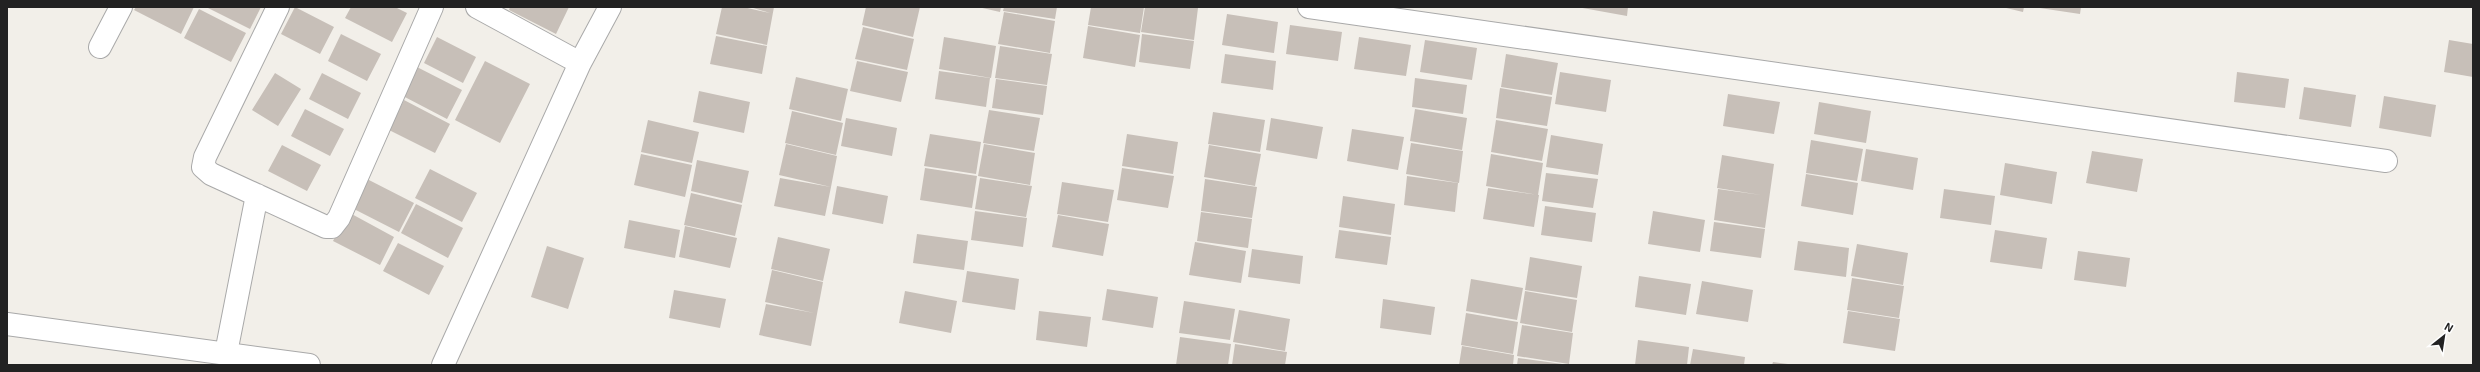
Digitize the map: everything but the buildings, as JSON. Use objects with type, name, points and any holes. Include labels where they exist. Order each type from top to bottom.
[{"type":"street","points":[[100,47],[121,7]]},
{"type":"street","points":[[278,7],[204,162],[205,170],[326,227],[332,227],[337,224],[432,7]]},
{"type":"street","points":[[477,7],[580,62]]},
{"type":"street","points":[[442,365],[580,62],[610,7]]},
{"type":"street","points":[[1309,7],[2386,161]]},
{"type":"street","points":[[226,353],[257,195]]},
{"type":"street","points":[[7,324],[309,365]]}]
